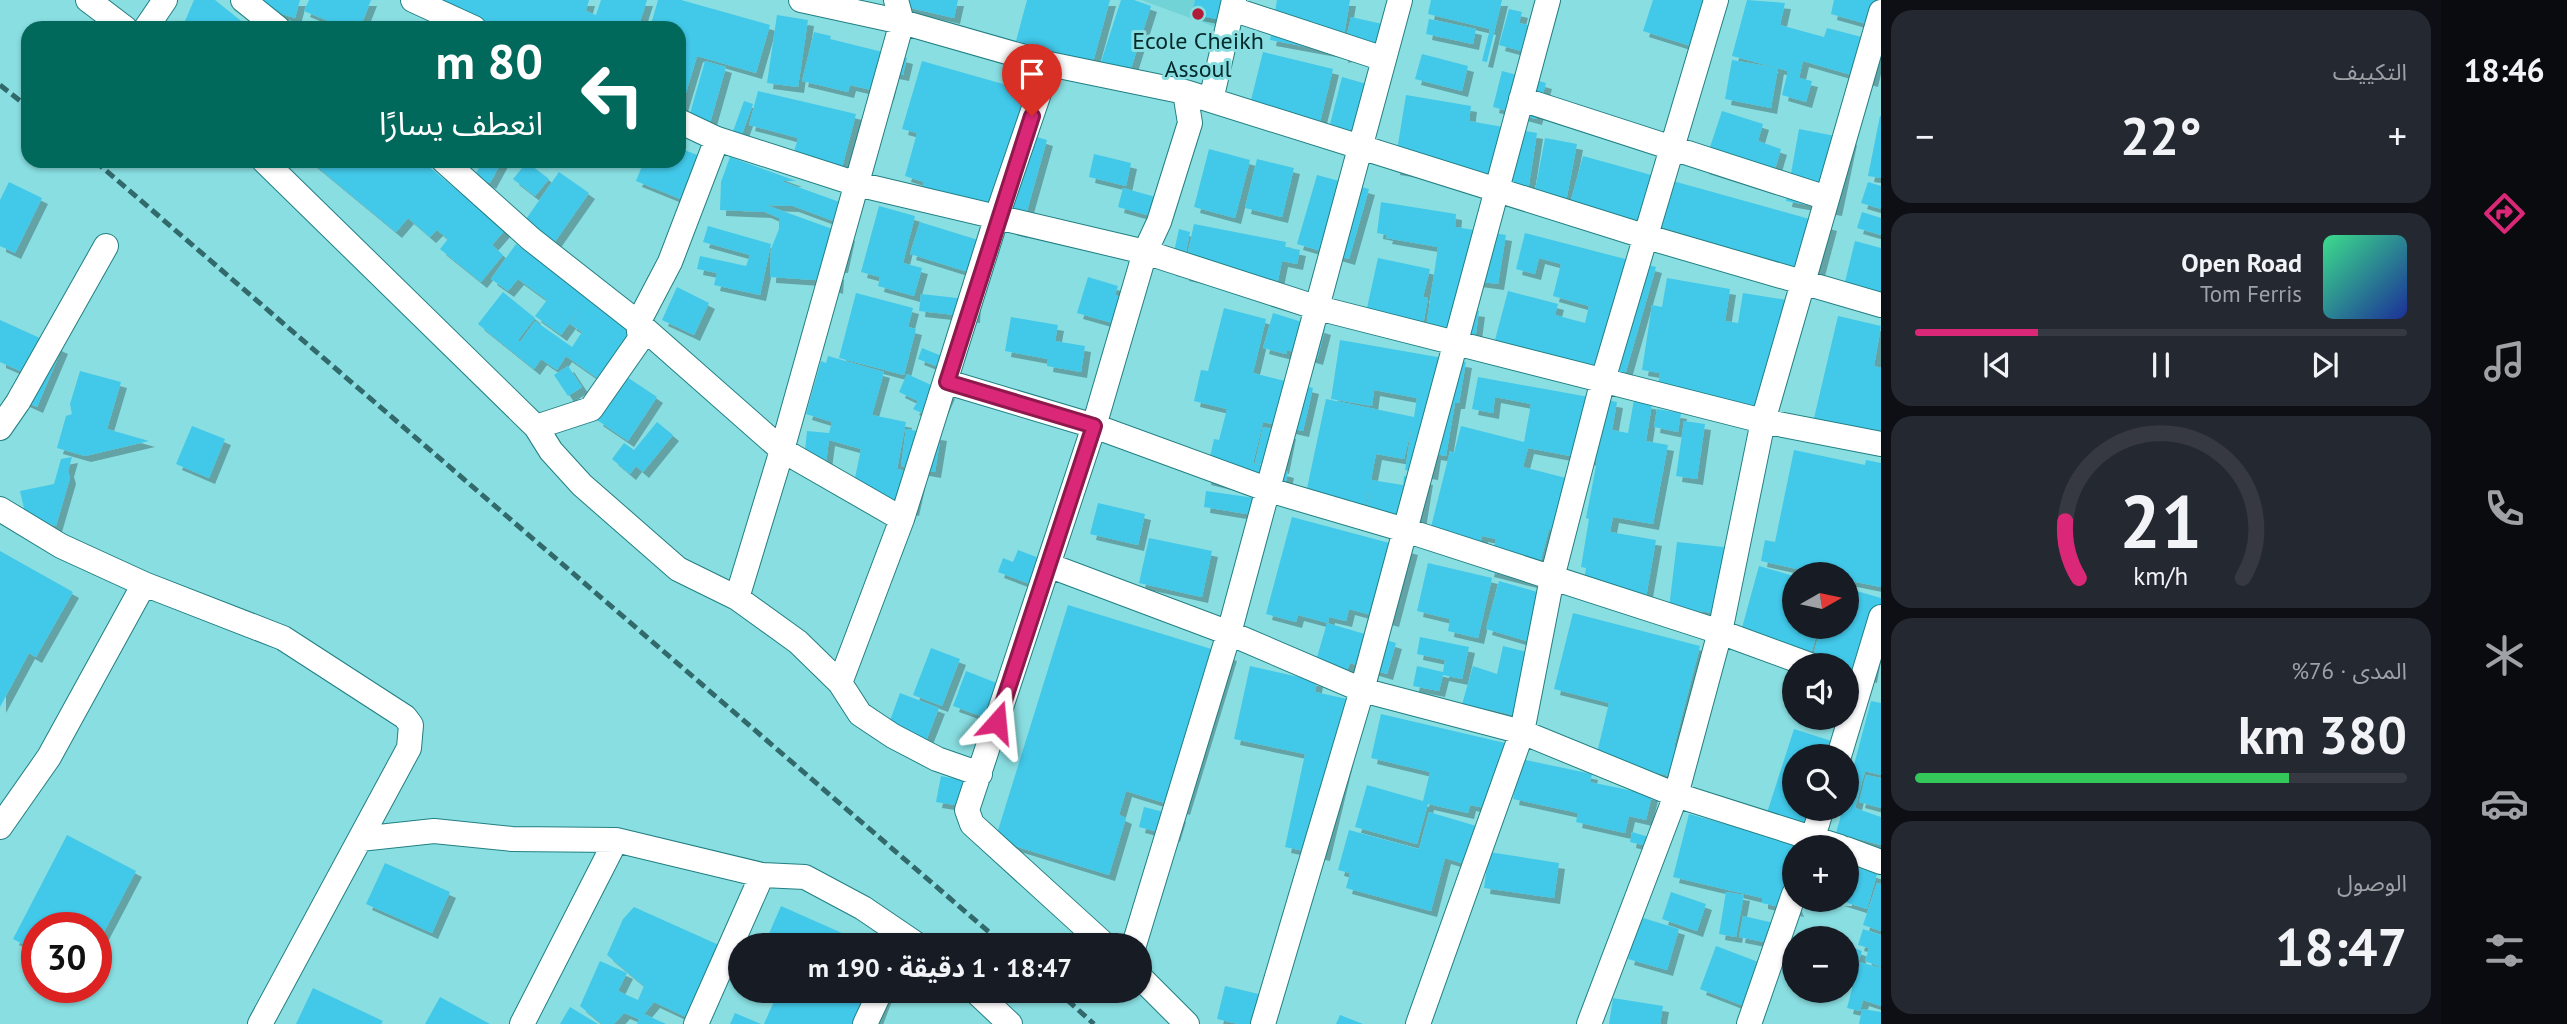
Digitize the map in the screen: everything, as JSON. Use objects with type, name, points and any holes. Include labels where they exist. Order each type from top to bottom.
[{"type":"street","points":[[88,0],[116,21]]},
{"type":"street","points":[[151,21],[165,0]]},
{"type":"street","points":[[243,0],[269,21]]},
{"type":"street","points":[[413,0],[459,21]]},
{"type":"street","points":[[801,0],[899,11],[1049,64],[1185,92],[1496,187],[1647,237],[1881,305]]},
{"type":"street","points":[[1138,933],[1229,633],[1400,0]]},
{"type":"street","points":[[1263,1024],[1362,690],[1548,0]]},
{"type":"street","points":[[1418,1024],[1522,732],[1552,578],[1603,380],[1716,0]]},
{"type":"street","points":[[1211,100],[1233,5],[1384,59]]},
{"type":"street","points":[[737,598],[857,184],[899,11]]},
{"type":"street","points":[[1589,1024],[1676,795],[1720,632],[1763,421],[1879,27]]},
{"type":"street","points":[[840,684],[902,519],[996,219],[1049,64]]},
{"type":"street","points":[[1092,933],[972,824],[967,810],[1094,426],[1145,252],[1159,222],[1190,123],[1185,92]]},
{"type":"street","points":[[1521,99],[1827,198]]},
{"type":"street","points":[[686,124],[717,139],[857,184],[996,219],[1145,252],[1318,309],[1763,421],[1881,444]]},
{"type":"street","points":[[536,427],[591,409],[640,339],[638,323],[670,262],[717,139]]},
{"type":"street","points":[[271,168],[536,427],[551,451],[582,485],[678,569],[737,598],[798,642],[840,684],[860,714],[893,736],[937,759],[980,775]]},
{"type":"street","points":[[452,168],[531,239],[638,323],[782,450],[902,519]]},
{"type":"street","points":[[0,428],[106,246]]},
{"type":"street","points":[[947,382],[1094,426],[1269,490],[1405,530],[1720,632],[1782,655]]},
{"type":"street","points":[[0,509],[61,545],[144,584],[283,638],[405,717],[411,725],[409,748],[260,1024]]},
{"type":"street","points":[[1048,565],[1229,633],[1362,690],[1522,732],[1676,795],[1792,835]]},
{"type":"street","points":[[0,827],[49,757],[144,584]]},
{"type":"street","points":[[1843,744],[1881,617]]},
{"type":"street","points":[[360,839],[434,831],[512,839],[616,840],[762,875],[805,877],[863,908],[899,933]]},
{"type":"street","points":[[522,1024],[616,840]]},
{"type":"street","points":[[1859,854],[1881,862]]},
{"type":"street","points":[[696,1024],[762,875]]},
{"type":"street","points":[[1749,1024],[1788,912]]},
{"type":"street","points":[[1152,989],[1186,1024]]},
{"type":"street","points":[[865,1024],[875,1003]]},
{"type":"street","points":[[988,1003],[1010,1024]]},
{"type":"shaded area","name":"Ecole Cheikh Assoul","points":[[1141,0],[1221,0],[1215,27]]},
{"type":"building","points":[[194,0],[215,0],[241,21],[185,21]]},
{"type":"building","points":[[238,0],[300,0],[295,18]]},
{"type":"building","points":[[309,0],[371,0],[363,21],[328,21],[304,11]]},
{"type":"building","points":[[413,0],[589,0],[586,11],[596,15],[601,0],[647,0],[640,21],[448,21]]},
{"type":"building","points":[[658,0],[681,0],[770,25],[756,73],[697,56],[686,93],[686,21],[652,21]]},
{"type":"building","points":[[890,0],[958,0],[954,18],[889,3]]},
{"type":"building","points":[[1027,0],[1110,0],[1093,62],[1016,41]]},
{"type":"building","points":[[1121,0],[1134,0],[1151,6],[1128,78],[1099,68]]},
{"type":"building","points":[[1195,0],[1225,0],[1221,20],[1192,14]]},
{"type":"building","points":[[1277,0],[1350,0],[1341,53],[1270,40]]},
{"type":"building","points":[[1431,0],[1502,0],[1487,62],[1482,61],[1490,29],[1428,14]]},
{"type":"building","points":[[1653,0],[1712,0],[1697,48],[1643,31]]},
{"type":"building","points":[[1747,0],[1785,3],[1780,25],[1824,37],[1827,28],[1881,42],[1872,81],[1803,61],[1799,78],[1812,81],[1806,102],[1782,95],[1788,71],[1732,56]]},
{"type":"building","points":[[1834,0],[1881,0],[1881,28],[1831,14]]},
{"type":"building","points":[[1509,9],[1522,12],[1519,23],[1528,25],[1521,51],[1499,45]]},
{"type":"building","points":[[777,15],[808,20],[798,87],[767,83]]},
{"type":"building","points":[[1351,17],[1387,25],[1382,48],[1342,57]]},
{"type":"building","points":[[1429,19],[1476,29],[1473,44],[1426,34]]},
{"type":"building","points":[[814,32],[831,36],[830,39],[907,58],[903,75],[893,73],[888,94],[850,85],[848,92],[802,81]]},
{"type":"building","points":[[1263,52],[1333,69],[1318,130],[1248,112]]},
{"type":"building","points":[[1422,54],[1468,66],[1462,91],[1415,79]]},
{"type":"building","points":[[1732,60],[1778,68],[1771,108],[1725,99]]},
{"type":"building","points":[[705,61],[726,67],[708,130],[687,124]]},
{"type":"building","points":[[922,61],[1042,95],[1030,135],[1047,140],[1021,232],[919,202],[924,182],[905,176],[917,133],[902,129]]},
{"type":"building","points":[[1502,71],[1546,83],[1536,119],[1493,107]]},
{"type":"building","points":[[1342,77],[1381,88],[1368,138],[1329,128]]},
{"type":"building","points":[[758,91],[856,114],[838,183],[789,170],[798,138],[749,125]]},
{"type":"building","points":[[1406,95],[1471,106],[1469,121],[1537,133],[1528,191],[1394,169]]},
{"type":"building","points":[[744,101],[753,104],[741,137],[732,134]]},
{"type":"building","points":[[1722,111],[1763,124],[1758,141],[1781,149],[1769,189],[1703,168]]},
{"type":"building","points":[[1881,116],[1881,178],[1868,176]]},
{"type":"building","points":[[1799,129],[1851,139],[1836,210],[1786,201]]},
{"type":"building","points":[[1545,138],[1577,144],[1564,212],[1532,206]]},
{"type":"building","points":[[1209,149],[1250,160],[1235,218],[1194,207]]},
{"type":"building","points":[[686,151],[700,156],[683,200],[636,181],[641,168],[686,168]]},
{"type":"building","points":[[1094,154],[1131,163],[1126,186],[1089,177]]},
{"type":"building","points":[[1583,156],[1831,225],[1814,289],[1678,249],[1682,233],[1610,214],[1568,211]]},
{"type":"building","points":[[730,157],[796,181],[781,181],[848,205],[847,226],[793,206],[766,205],[849,235],[842,267],[818,266],[838,274],[837,288],[815,280],[770,277],[771,249],[779,229],[779,218],[765,212],[720,210],[721,182]]},
{"type":"building","points":[[1257,159],[1294,168],[1282,217],[1245,208]]},
{"type":"building","points":[[318,168],[430,168],[505,230],[492,245],[503,255],[481,282],[440,249],[448,239],[437,230],[430,237],[408,218],[396,232]]},
{"type":"building","points":[[479,168],[498,168],[490,183],[475,175]]},
{"type":"building","points":[[522,168],[535,168],[549,179],[535,196],[513,179]]},
{"type":"building","points":[[559,172],[589,193],[554,243],[524,222]]},
{"type":"building","points":[[1317,175],[1369,189],[1349,259],[1297,244]]},
{"type":"building","points":[[9,182],[42,198],[15,253],[0,246],[0,200]]},
{"type":"building","points":[[1868,182],[1881,186],[1881,209],[1861,203]]},
{"type":"building","points":[[1123,188],[1163,199],[1158,218],[1118,207]]},
{"type":"building","points":[[1381,202],[1456,214],[1455,227],[1506,235],[1498,284],[1461,279],[1457,308],[1479,311],[1474,348],[1424,341],[1438,247],[1386,238],[1387,235],[1377,233]]},
{"type":"building","points":[[879,206],[915,216],[903,263],[922,268],[914,296],[878,286],[880,277],[861,272]]},
{"type":"building","points":[[1862,212],[1881,218],[1881,235],[1857,228]]},
{"type":"building","points":[[920,222],[991,244],[981,276],[910,254]]},
{"type":"building","points":[[1194,224],[1286,242],[1285,247],[1300,250],[1297,264],[1282,261],[1275,295],[1183,275]]},
{"type":"building","points":[[708,226],[771,244],[760,295],[714,285],[717,273],[697,269],[700,256],[746,266],[750,255],[703,242]]},
{"type":"building","points":[[1179,229],[1190,232],[1182,272],[1170,270]]},
{"type":"building","points":[[1525,233],[1656,267],[1621,389],[1491,355],[1508,291],[1558,304],[1555,315],[1585,323],[1589,306],[1553,296],[1561,264],[1539,258],[1535,274],[1516,269]]},
{"type":"building","points":[[1855,241],[1881,248],[1881,299],[1843,290]]},
{"type":"building","points":[[516,244],[636,334],[603,382],[566,356],[557,370],[541,359],[534,369],[478,324],[503,292],[535,318],[518,340],[520,342],[535,321],[572,347],[582,332],[570,324],[585,302],[561,335],[535,316],[547,300],[518,279],[508,291],[491,279]]},
{"type":"building","points":[[1378,258],[1430,269],[1423,297],[1428,298],[1422,330],[1365,317]]},
{"type":"building","points":[[1088,277],[1118,286],[1115,295],[1124,298],[1116,324],[1077,313]]},
{"type":"building","points":[[1667,278],[1730,289],[1725,321],[1738,323],[1743,293],[1787,300],[1769,417],[1658,386],[1660,373],[1642,370],[1652,305],[1662,307]]},
{"type":"building","points":[[677,287],[709,303],[694,335],[662,320]]},
{"type":"building","points":[[856,293],[913,308],[908,327],[916,329],[904,375],[839,358]]},
{"type":"building","points":[[921,294],[975,300],[974,317],[919,311]]},
{"type":"building","points":[[1224,308],[1266,319],[1253,373],[1313,388],[1303,431],[1263,422],[1253,463],[1288,472],[1282,498],[1205,479],[1214,439],[1219,440],[1227,409],[1194,401],[1201,370],[1208,371]]},
{"type":"building","points":[[1273,313],[1325,329],[1317,359],[1287,350],[1286,354],[1263,348]]},
{"type":"building","points":[[1838,316],[1881,326],[1874,366],[1881,368],[1881,452],[1811,431]]},
{"type":"building","points":[[1011,317],[1058,325],[1055,341],[1085,346],[1081,372],[1047,366],[1048,359],[1005,351]]},
{"type":"building","points":[[0,320],[62,348],[37,407],[15,397],[25,373],[0,362]]},
{"type":"building","points":[[1340,340],[1466,362],[1459,403],[1455,403],[1446,456],[1435,454],[1432,474],[1405,470],[1412,426],[1404,459],[1376,454],[1371,480],[1403,485],[1404,476],[1427,479],[1418,534],[1364,526],[1371,482],[1364,514],[1303,507],[1326,399],[1414,417],[1417,398],[1374,390],[1372,406],[1331,399]]},
{"type":"building","points":[[922,348],[949,359],[944,369],[918,359]]},
{"type":"building","points":[[828,356],[884,372],[872,415],[906,422],[897,469],[921,474],[913,510],[851,497],[861,449],[829,440],[826,462],[804,460],[807,431],[829,433],[832,422],[806,414],[821,361],[826,363]]},
{"type":"building","points":[[568,366],[582,387],[568,396],[554,375]]},
{"type":"building","points":[[80,371],[121,382],[107,429],[149,441],[85,456],[57,448],[66,416],[72,414],[70,404]]},
{"type":"building","points":[[907,374],[949,393],[937,420],[913,409],[918,401],[899,392]]},
{"type":"building","points":[[627,377],[657,397],[628,441],[597,420]]},
{"type":"building","points":[[1478,377],[1617,402],[1612,430],[1628,433],[1634,400],[1652,404],[1646,441],[1668,445],[1653,524],[1613,517],[1610,532],[1656,540],[1645,603],[1582,592],[1586,568],[1581,567],[1589,519],[1586,518],[1597,461],[1528,448],[1523,467],[1570,479],[1556,531],[1549,529],[1535,583],[1488,571],[1496,539],[1482,536],[1479,548],[1429,535],[1450,451],[1454,453],[1461,426],[1524,442],[1531,404],[1495,397],[1493,413],[1472,409]]},
{"type":"building","points":[[1657,409],[1681,413],[1678,432],[1654,427]]},
{"type":"building","points":[[1684,421],[1705,424],[1697,479],[1676,476]]},
{"type":"building","points":[[657,422],[673,435],[643,472],[636,466],[630,474],[612,459],[624,443],[634,450]]},
{"type":"building","points":[[192,426],[225,439],[209,478],[176,464]]},
{"type":"building","points":[[1263,427],[1290,433],[1283,468],[1255,463]]},
{"type":"building","points":[[906,429],[941,435],[935,472],[901,466]]},
{"type":"building","points":[[1794,450],[1865,465],[1866,460],[1881,463],[1881,587],[1859,583],[1859,562],[1782,562],[1782,566],[1761,561],[1765,540],[1775,542]]},
{"type":"building","points":[[72,457],[68,471],[70,478],[56,526],[26,517],[20,491],[54,484],[61,459]]},
{"type":"building","points":[[1206,491],[1262,499],[1259,516],[1204,507]]},
{"type":"building","points":[[1098,503],[1145,514],[1138,545],[1090,534]]},
{"type":"building","points":[[1292,517],[1412,549],[1393,621],[1349,609],[1346,621],[1329,617],[1328,623],[1298,615],[1296,622],[1266,614]]},
{"type":"building","points":[[1149,538],[1212,551],[1202,597],[1139,583]]},
{"type":"building","points":[[1677,542],[1724,547],[1716,613],[1669,608]]},
{"type":"building","points":[[1018,550],[1047,561],[1038,587],[998,572],[1003,558],[1013,562]]},
{"type":"building","points":[[0,551],[73,592],[36,657],[29,653],[0,707]]},
{"type":"building","points":[[1428,563],[1492,578],[1478,638],[1448,631],[1450,619],[1417,611]]},
{"type":"building","points":[[1759,566],[1782,573],[1782,639],[1815,639],[1811,653],[1807,653],[1740,635]]},
{"type":"building","points":[[1499,581],[1548,595],[1534,643],[1486,629]]},
{"type":"building","points":[[1859,592],[1881,598],[1881,620],[1871,677],[1859,674],[1859,653],[1814,653],[1818,639],[1859,639]]},
{"type":"building","points":[[1068,605],[1231,655],[1184,809],[1126,791],[1119,815],[1126,818],[1109,875],[995,840]]},
{"type":"building","points":[[1573,613],[1700,646],[1674,747],[1680,748],[1673,777],[1596,757],[1609,703],[1554,689]]},
{"type":"building","points":[[1327,623],[1396,643],[1387,674],[1350,663],[1346,673],[1315,664]]},
{"type":"building","points":[[1420,637],[1469,647],[1462,679],[1443,675],[1439,691],[1413,686],[1417,666],[1443,672],[1445,660],[1417,654]]},
{"type":"building","points":[[1503,646],[1539,655],[1524,718],[1488,709],[1486,716],[1461,708],[1473,666],[1497,674]]},
{"type":"building","points":[[931,648],[960,659],[942,706],[913,695]]},
{"type":"building","points":[[1250,666],[1317,681],[1315,692],[1361,702],[1324,855],[1285,847],[1305,754],[1234,739]]},
{"type":"building","points":[[966,671],[1007,687],[994,721],[953,706]]},
{"type":"building","points":[[900,693],[939,708],[926,741],[888,726]]},
{"type":"building","points":[[1871,701],[1881,703],[1881,775],[1865,771],[1859,793],[1859,746]]},
{"type":"building","points":[[1381,714],[1505,743],[1490,809],[1470,805],[1468,813],[1428,804],[1417,844],[1355,827],[1367,785],[1423,801],[1430,772],[1371,758]]},
{"type":"building","points":[[1794,730],[1838,743],[1838,744],[1789,744]]},
{"type":"building","points":[[1521,759],[1592,774],[1590,782],[1652,795],[1646,820],[1629,816],[1625,833],[1576,822],[1578,813],[1513,799]]},
{"type":"building","points":[[1782,766],[1782,821],[1813,821],[1809,833],[1765,819]]},
{"type":"building","points":[[1866,775],[1881,778],[1881,808],[1859,802]]},
{"type":"building","points":[[941,776],[972,782],[968,807],[936,802]]},
{"type":"building","points":[[1144,807],[1180,816],[1174,836],[1139,827]]},
{"type":"building","points":[[1859,809],[1881,817],[1881,845],[1859,839],[1859,835],[1836,833],[1839,821],[1859,821]]},
{"type":"building","points":[[1429,812],[1483,828],[1471,866],[1445,858],[1431,911],[1346,888],[1350,873],[1338,870],[1349,830],[1419,849]]},
{"type":"building","points":[[1689,814],[1782,840],[1782,907],[1762,903],[1762,898],[1673,877]]},
{"type":"building","points":[[1632,832],[1649,837],[1647,846],[1630,842]]},
{"type":"building","points":[[67,835],[136,871],[112,917],[112,912],[27,912]]},
{"type":"building","points":[[1489,852],[1559,863],[1554,898],[1484,888]]},
{"type":"building","points":[[385,863],[450,892],[432,933],[366,904]]},
{"type":"building","points":[[1859,868],[1877,874],[1867,909],[1859,907]]},
{"type":"building","points":[[1877,883],[1881,884],[1881,931],[1863,925]]},
{"type":"building","points":[[1671,892],[1706,904],[1697,931],[1662,919]]},
{"type":"building","points":[[1726,892],[1744,895],[1736,937],[1719,934]]},
{"type":"building","points":[[781,906],[842,933],[769,933]]},
{"type":"building","points":[[634,907],[728,949],[701,1024],[654,1002],[644,1014],[666,1024],[637,1024],[639,1019],[624,1013],[614,1024],[602,1024],[580,1006],[600,961],[627,973],[618,991],[638,1000],[644,986],[607,955],[623,919]]},
{"type":"building","points":[[1743,916],[1783,925],[1779,945],[1739,937]]},
{"type":"building","points":[[1640,917],[1679,929],[1667,970],[1628,959]]},
{"type":"building","points":[[21,924],[21,943],[13,939]]},
{"type":"building","points":[[1863,929],[1881,935],[1881,967],[1865,961],[1869,948],[1859,945]]},
{"type":"building","points":[[1716,946],[1761,963],[1744,1006],[1700,989]]},
{"type":"building","points":[[1859,962],[1881,968],[1881,1006],[1863,1000],[1860,1011],[1847,1008],[1848,1003],[1859,1003]]},
{"type":"building","points":[[1225,986],[1267,996],[1261,1024],[1238,1024],[1217,1019]]},
{"type":"building","points":[[313,988],[383,1021],[381,1024],[296,1024]]},
{"type":"building","points":[[440,997],[490,1024],[425,1024]]},
{"type":"building","points":[[1613,998],[1663,1006],[1660,1024],[1609,1024]]},
{"type":"building","points":[[773,1003],[883,1003],[875,1024],[764,1024]]},
{"type":"building","points":[[570,1007],[598,1024],[560,1024]]},
{"type":"building","points":[[1862,1009],[1881,1012],[1881,1024],[1859,1024]]},
{"type":"building","points":[[735,1013],[761,1024],[730,1024]]},
{"type":"building","points":[[1340,1015],[1363,1024],[1336,1024]]},
{"type":"railway","points":[[0,85],[21,102]]},
{"type":"railway","points":[[103,168],[990,933]]},
{"type":"railway","points":[[1071,1003],[1094,1024]]},
{"type":"place","name":"Ecole Cheikh Assoul","points":[[1198,14]]},
{"type":"route","points":[[997,722],[1094,426],[947,382],[996,219],[1032,116]]}]
